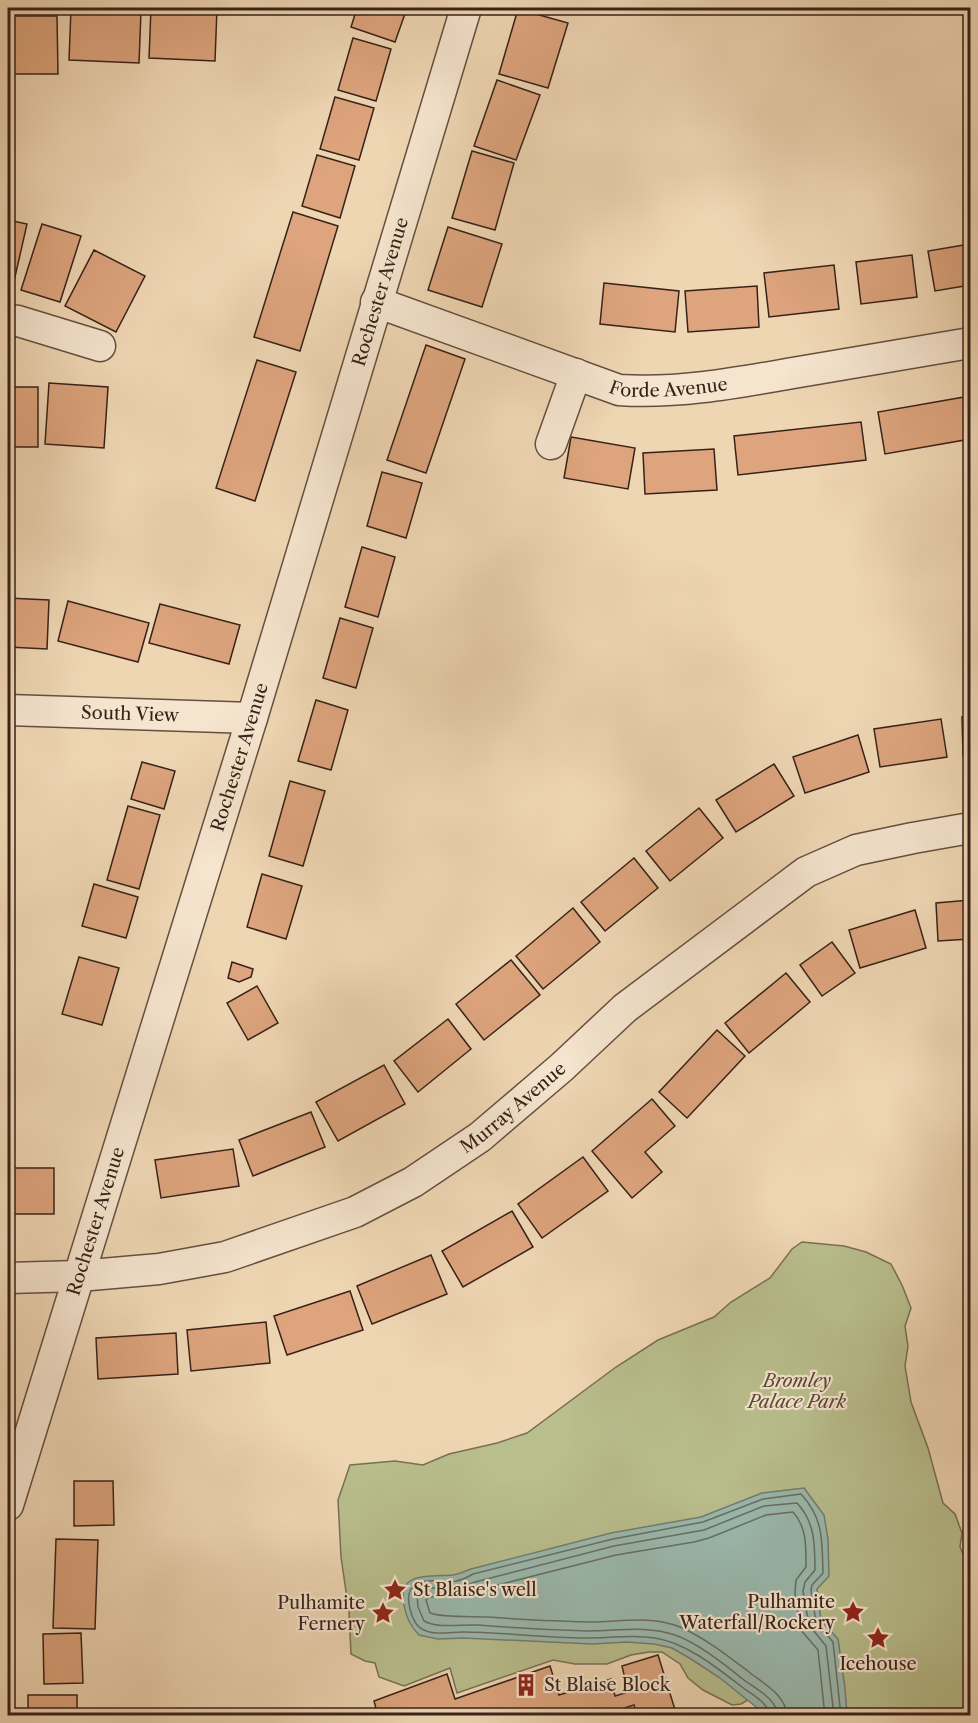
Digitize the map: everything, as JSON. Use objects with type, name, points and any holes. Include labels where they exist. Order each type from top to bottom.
[{"type":"street","name":"Rochester Avenue","points":[[8,1505],[252,718],[466,8]]},
{"type":"street","name":"Forde Avenue","points":[[376,302],[619,390],[647,392],[763,379],[970,343]]},
{"type":"street","points":[[8,320],[100,346]]},
{"type":"street","points":[[551,444],[576,374]]},
{"type":"street","name":"South View","points":[[8,710],[252,718]]},
{"type":"street","name":"Murray Avenue","points":[[8,1278],[79,1276],[159,1269],[225,1257],[355,1212],[413,1182],[480,1137],[562,1067],[625,1008],[806,872],[856,850],[913,837],[970,828]]},
{"type":"green space","name":"Bromley Palace Park","points":[[802,1242],[844,1246],[866,1252],[891,1264],[911,1308],[905,1326],[908,1346],[905,1366],[911,1402],[928,1448],[943,1503],[955,1514],[962,1533],[960,1547],[970,1570],[970,1715],[823,1715],[612,1609],[755,1696],[741,1704],[732,1705],[703,1690],[688,1678],[680,1664],[662,1652],[631,1655],[607,1664],[575,1664],[553,1660],[457,1693],[450,1668],[404,1686],[379,1677],[375,1663],[351,1654],[349,1612],[341,1557],[338,1500],[350,1465],[395,1461],[423,1465],[449,1454],[497,1443],[527,1433],[616,1367],[658,1340],[714,1317],[731,1302],[770,1278],[792,1249]]},
{"type":"water","points":[[804,1488],[824,1515],[828,1539],[829,1576],[817,1589],[821,1620],[838,1639],[847,1715],[766,1715],[720,1678],[672,1648],[627,1642],[592,1644],[463,1638],[438,1639],[419,1635],[411,1625],[406,1613],[403,1594],[405,1586],[418,1578],[455,1575],[611,1533],[701,1517],[762,1493]]},
{"type":"building","points":[[151,8],[217,8],[215,61],[149,58]]},
{"type":"building","points":[[357,8],[407,8],[395,42],[351,27]]},
{"type":"building","points":[[554,8],[575,8],[573,13]]},
{"type":"building","points":[[881,8],[962,8],[881,9]]},
{"type":"building","points":[[71,9],[141,11],[139,63],[69,60]]},
{"type":"building","points":[[518,9],[568,23],[548,88],[499,74]]},
{"type":"building","points":[[8,16],[57,16],[58,74],[8,74]]},
{"type":"building","points":[[353,38],[391,49],[376,101],[338,90]]},
{"type":"building","points":[[497,80],[540,95],[516,160],[474,146]]},
{"type":"building","points":[[335,97],[374,108],[359,160],[320,149]]},
{"type":"building","points":[[472,151],[514,163],[495,230],[452,218]]},
{"type":"building","points":[[317,155],[355,166],[340,218],[302,206]]},
{"type":"building","points":[[293,212],[338,226],[300,351],[254,337]]},
{"type":"building","points":[[8,220],[27,224],[12,290],[8,289]]},
{"type":"building","points":[[42,224],[81,236],[60,302],[21,290]]},
{"type":"building","points":[[448,227],[502,244],[482,307],[428,290]]},
{"type":"building","points":[[970,244],[970,285],[935,291],[928,251]]},
{"type":"building","points":[[94,250],[145,276],[116,332],[65,306]]},
{"type":"building","points":[[912,255],[917,297],[861,304],[856,262]]},
{"type":"building","points":[[834,265],[839,309],[769,317],[764,273]]},
{"type":"building","points":[[604,283],[679,291],[675,332],[600,324]]},
{"type":"building","points":[[757,286],[759,327],[688,332],[685,291]]},
{"type":"building","points":[[426,345],[465,359],[426,473],[387,460]]},
{"type":"building","points":[[257,360],[296,372],[255,501],[216,488]]},
{"type":"building","points":[[49,383],[108,387],[104,448],[45,444]]},
{"type":"building","points":[[8,387],[38,387],[38,447],[8,447]]},
{"type":"building","points":[[970,396],[970,439],[885,454],[878,412]]},
{"type":"building","points":[[861,422],[866,460],[738,475],[734,436]]},
{"type":"building","points":[[571,437],[635,448],[628,489],[564,478]]},
{"type":"building","points":[[714,449],[717,490],[645,494],[643,453]]},
{"type":"building","points":[[382,472],[422,483],[406,538],[367,526]]},
{"type":"building","points":[[362,547],[395,557],[378,617],[345,607]]},
{"type":"building","points":[[8,598],[49,600],[47,649],[8,647]]},
{"type":"building","points":[[68,601],[149,623],[138,662],[58,641]]},
{"type":"building","points":[[160,604],[240,625],[229,664],[149,643]]},
{"type":"building","points":[[340,618],[373,628],[356,688],[323,678]]},
{"type":"building","points":[[316,700],[348,710],[331,770],[298,761]]},
{"type":"building","points":[[962,717],[970,717],[970,755],[963,755]]},
{"type":"building","points":[[941,719],[947,757],[880,767],[874,729]]},
{"type":"building","points":[[858,735],[869,772],[805,793],[793,757]]},
{"type":"building","points":[[142,762],[175,771],[164,809],[131,799]]},
{"type":"building","points":[[774,764],[794,796],[736,832],[716,800]]},
{"type":"building","points":[[290,781],[325,791],[303,866],[269,856]]},
{"type":"building","points":[[128,806],[160,815],[139,889],[107,880]]},
{"type":"building","points":[[699,808],[723,838],[670,881],[646,851]]},
{"type":"building","points":[[634,858],[658,888],[605,931],[581,902]]},
{"type":"building","points":[[262,874],[302,886],[286,939],[247,927]]},
{"type":"building","points":[[94,884],[138,897],[126,938],[82,926]]},
{"type":"building","points":[[970,900],[970,939],[938,941],[936,903]]},
{"type":"building","points":[[573,908],[600,942],[543,989],[516,956]]},
{"type":"building","points":[[915,910],[926,948],[860,968],[849,930]]},
{"type":"building","points":[[832,942],[855,973],[822,996],[800,965]]},
{"type":"building","points":[[79,957],[119,968],[102,1025],[62,1014]]},
{"type":"building","points":[[511,960],[540,995],[484,1040],[456,1004]]},
{"type":"building","points":[[232,962],[253,969],[251,977],[239,982],[228,978]]},
{"type":"building","points":[[786,973],[810,1002],[749,1053],[725,1023]]},
{"type":"building","points":[[257,986],[278,1023],[248,1040],[227,1003]]},
{"type":"building","points":[[448,1019],[471,1049],[418,1092],[394,1061]]},
{"type":"building","points":[[717,1030],[745,1056],[687,1118],[659,1092]]},
{"type":"building","points":[[384,1065],[405,1104],[338,1141],[316,1102]]},
{"type":"building","points":[[652,1099],[675,1126],[645,1152],[662,1172],[632,1198],[592,1151]]},
{"type":"building","points":[[311,1112],[325,1147],[253,1176],[239,1140]]},
{"type":"building","points":[[233,1149],[239,1186],[161,1198],[155,1160]]},
{"type":"building","points":[[583,1157],[608,1191],[542,1238],[518,1204]]},
{"type":"building","points":[[8,1168],[54,1168],[54,1214],[8,1214]]},
{"type":"building","points":[[512,1211],[533,1247],[463,1287],[442,1251]]},
{"type":"building","points":[[431,1255],[447,1294],[372,1324],[357,1286]]},
{"type":"building","points":[[350,1291],[363,1330],[287,1355],[274,1316]]},
{"type":"building","points":[[266,1322],[270,1363],[191,1371],[187,1330]]},
{"type":"building","points":[[176,1333],[178,1374],[98,1379],[96,1338]]},
{"type":"building","points":[[9,1343],[11,1384],[8,1384]]},
{"type":"building","points":[[74,1481],[113,1481],[114,1525],[74,1526]]},
{"type":"building","points":[[56,1539],[98,1540],[95,1629],[53,1628]]},
{"type":"building","points":[[81,1633],[83,1683],[44,1684],[43,1634]]},
{"type":"building","name":"St Blaise Block","points":[[658,1655],[677,1716],[637,1716],[634,1705],[600,1716],[378,1716],[374,1701],[447,1674],[455,1699],[550,1666],[559,1695],[611,1679],[615,1696],[628,1692],[622,1666]]},
{"type":"building","points":[[28,1695],[77,1695],[77,1716],[28,1716]]},
{"type":"place","name":"St Blaise's well","points":[[395,1590]]},
{"type":"place","name":"Pulhamite Waterfall/Rockery","points":[[853,1612]]},
{"type":"place","name":"Pulhamite Fernery","points":[[383,1613]]},
{"type":"place","name":"Icehouse","points":[[878,1638]]},
{"type":"place","name":"St Blaise Block","points":[[526,1685]]}]
